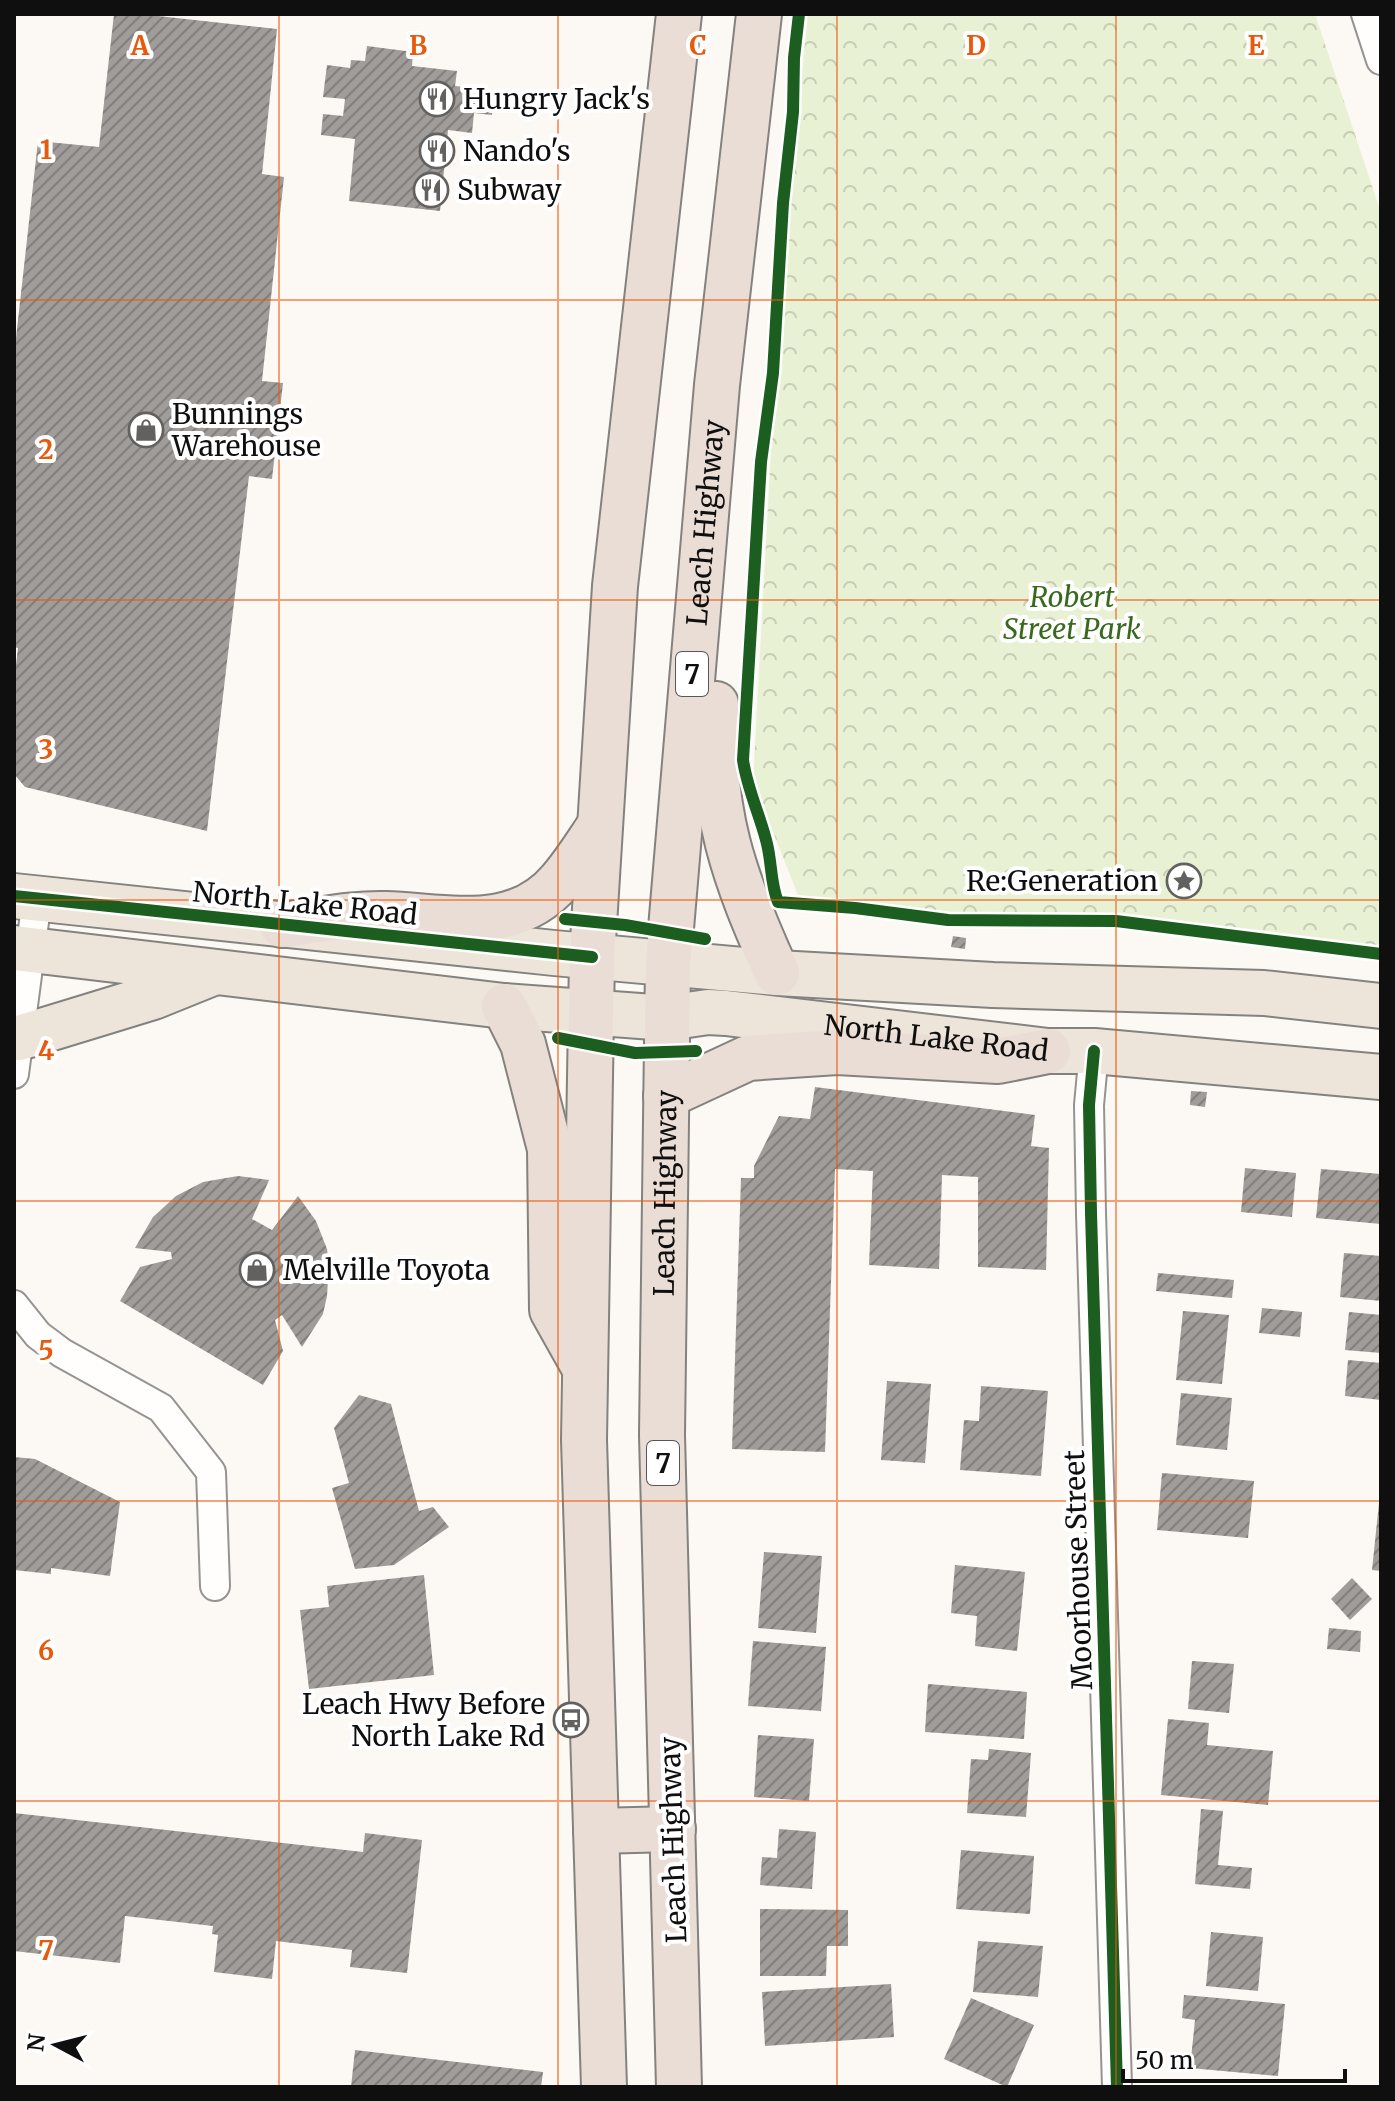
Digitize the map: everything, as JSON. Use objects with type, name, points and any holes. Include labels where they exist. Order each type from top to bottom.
[{"type":"highway","points":[[604,2087],[587,1574],[585,1368],[590,1012],[615,586],[679,14]]},
{"type":"highway","name":"Leach Highway","points":[[679,2087],[662,1435],[668,964],[717,385],[759,14]]},
{"type":"highway","points":[[717,385],[734,451],[713,750],[723,827],[739,885],[777,973]]},
{"type":"highway","points":[[282,925],[383,914],[475,921],[499,917],[526,907],[560,882],[600,825]]},
{"type":"highway","points":[[504,1006],[523,1044],[550,1149],[552,1310],[585,1368]]},
{"type":"highway","points":[[666,1096],[748,1058],[837,1052],[998,1061],[1048,1051]]},
{"type":"highway","points":[[596,1831],[673,1829]]},
{"type":"main road","name":"North Lake Road","points":[[25,898],[592,957],[777,973],[993,985],[1264,993],[1381,1006]]},
{"type":"main road","name":"North Lake Road","points":[[22,949],[504,1006],[667,1018],[708,1012],[726,1013],[1048,1051],[1094,1051],[1381,1077]]},
{"type":"main road","points":[[16,1056],[216,972]]},
{"type":"street","points":[[16,1056],[25,898]]},
{"type":"street","name":"Moorhouse Street","points":[[1094,1051],[1089,1105],[1091,1213],[1117,2087]]},
{"type":"street","points":[[14,1305],[38,1335],[62,1353],[161,1408],[211,1472],[215,1586]]},
{"type":"green space","name":"Robert Street Park","points":[[808,14],[1315,14],[1381,213],[1381,951],[800,900],[753,782],[788,208]]},
{"type":"building","name":"Bunnings Warehouse","points":[[114,14],[277,29],[262,174],[284,177],[262,381],[283,383],[272,479],[249,476],[207,831],[25,787],[14,774],[14,681],[18,648],[14,647],[14,356],[38,141],[99,147]]},
{"type":"building","points":[[367,46],[413,52],[412,66],[457,71],[455,86],[494,90],[492,115],[474,113],[472,133],[448,130],[440,211],[349,201],[355,139],[321,135],[323,114],[343,116],[345,99],[323,97],[327,65],[350,68],[351,60],[365,61]]},
{"type":"building","points":[[953,936],[966,938],[965,949],[951,947]]},
{"type":"building","points":[[815,1087],[1035,1115],[1031,1146],[1049,1148],[1046,1270],[978,1267],[978,1177],[942,1175],[939,1269],[869,1265],[873,1171],[835,1169],[825,1452],[732,1449],[741,1178],[754,1178],[754,1166],[779,1116],[810,1119]]},
{"type":"building","points":[[1191,1091],[1207,1092],[1205,1107],[1190,1105]]},
{"type":"building","points":[[1245,1168],[1296,1173],[1292,1217],[1241,1212]]},
{"type":"building","points":[[1321,1169],[1381,1174],[1381,1224],[1316,1218]]},
{"type":"building","points":[[238,1176],[269,1180],[252,1219],[272,1230],[298,1196],[316,1221],[327,1249],[329,1264],[323,1314],[302,1347],[282,1315],[275,1320],[283,1351],[263,1385],[120,1301],[140,1267],[172,1259],[171,1252],[135,1248],[153,1217],[176,1196],[203,1182]]},
{"type":"building","points":[[1344,1253],[1381,1256],[1381,1301],[1340,1297]]},
{"type":"building","points":[[1158,1273],[1234,1280],[1232,1298],[1156,1291]]},
{"type":"building","points":[[1262,1308],[1302,1312],[1300,1337],[1259,1333]]},
{"type":"building","points":[[1183,1311],[1229,1315],[1222,1384],[1176,1380]]},
{"type":"building","points":[[1349,1312],[1381,1315],[1381,1353],[1345,1350]]},
{"type":"building","points":[[1348,1360],[1381,1363],[1381,1400],[1345,1396]]},
{"type":"building","points":[[887,1381],[931,1384],[925,1463],[881,1460]]},
{"type":"building","points":[[981,1386],[1048,1391],[1041,1476],[960,1470],[964,1420],[979,1421]]},
{"type":"building","points":[[1181,1393],[1232,1398],[1227,1450],[1176,1445]]},
{"type":"building","points":[[359,1395],[391,1404],[419,1511],[433,1507],[449,1527],[394,1565],[355,1569],[332,1488],[349,1483],[334,1428]]},
{"type":"building","points":[[14,1457],[35,1459],[120,1502],[110,1576],[51,1568],[51,1574],[14,1570]]},
{"type":"building","points":[[1162,1473],[1254,1481],[1248,1538],[1157,1530]]},
{"type":"building","points":[[1381,1503],[1381,1571],[1372,1570]]},
{"type":"building","points":[[764,1552],[822,1556],[816,1633],[758,1628]]},
{"type":"building","points":[[955,1565],[1025,1572],[1017,1651],[975,1646],[977,1616],[951,1613]]},
{"type":"building","points":[[424,1575],[434,1675],[309,1689],[300,1610],[329,1607],[327,1586]]},
{"type":"building","points":[[1352,1578],[1372,1599],[1350,1620],[1331,1599]]},
{"type":"building","points":[[1329,1628],[1361,1631],[1360,1652],[1327,1649]]},
{"type":"building","points":[[753,1641],[826,1647],[821,1711],[748,1706]]},
{"type":"building","points":[[1192,1661],[1234,1664],[1229,1713],[1188,1709]]},
{"type":"building","points":[[928,1684],[1027,1692],[1024,1739],[925,1732]]},
{"type":"building","points":[[1168,1719],[1209,1723],[1207,1745],[1273,1751],[1268,1805],[1161,1795]]},
{"type":"building","points":[[758,1735],[814,1739],[809,1801],[754,1797]]},
{"type":"building","points":[[989,1749],[1031,1753],[1026,1817],[967,1813],[971,1759],[988,1760]]},
{"type":"building","points":[[1201,1809],[1223,1811],[1218,1865],[1252,1868],[1250,1889],[1195,1884]]},
{"type":"building","points":[[14,1813],[363,1852],[365,1833],[422,1840],[407,1973],[350,1967],[352,1950],[276,1941],[272,1979],[214,1972],[218,1935],[212,1934],[213,1926],[125,1916],[120,1963],[14,1951]]},
{"type":"building","points":[[779,1829],[816,1832],[812,1889],[760,1885],[762,1857],[777,1858]]},
{"type":"building","points":[[961,1850],[1034,1856],[1030,1914],[956,1909]]},
{"type":"building","points":[[760,1909],[848,1910],[848,1946],[827,1946],[826,1976],[760,1976]]},
{"type":"building","points":[[1211,1932],[1263,1937],[1258,1991],[1206,1986]]},
{"type":"building","points":[[978,1941],[1043,1946],[1038,1997],[973,1992]]},
{"type":"building","points":[[891,1984],[894,2037],[765,2046],[762,1992]]},
{"type":"building","points":[[1184,1995],[1285,2004],[1278,2076],[1190,2068],[1195,2020],[1182,2018]]},
{"type":"building","points":[[971,1998],[1034,2025],[1007,2087],[944,2059]]},
{"type":"building","points":[[355,2050],[543,2072],[541,2087],[351,2087]]},
{"type":"cycle path","points":[[799,14],[773,373],[761,462],[743,760],[768,848],[778,902],[948,920],[1116,921],[1381,954]]},
{"type":"cycle path","points":[[14,896],[592,957]]},
{"type":"cycle path","points":[[565,919],[625,925],[705,939]]},
{"type":"cycle path","points":[[558,1038],[635,1053],[696,1051]]},
{"type":"cycle path","points":[[1094,1051],[1089,1105],[1091,1213],[1117,2087]]},
{"type":"place","name":"Hungry Jack's","points":[[437,99]]},
{"type":"place","name":"Nando's","points":[[437,151]]},
{"type":"place","name":"Subway","points":[[431,190]]},
{"type":"place","name":"Bunnings Warehouse","points":[[146,430]]},
{"type":"place","name":"Re:Generation","points":[[1184,881]]},
{"type":"place","name":"Melville Toyota","points":[[257,1270]]},
{"type":"place","name":"Leach Hwy Before North Lake Rd","points":[[571,1720]]}]
